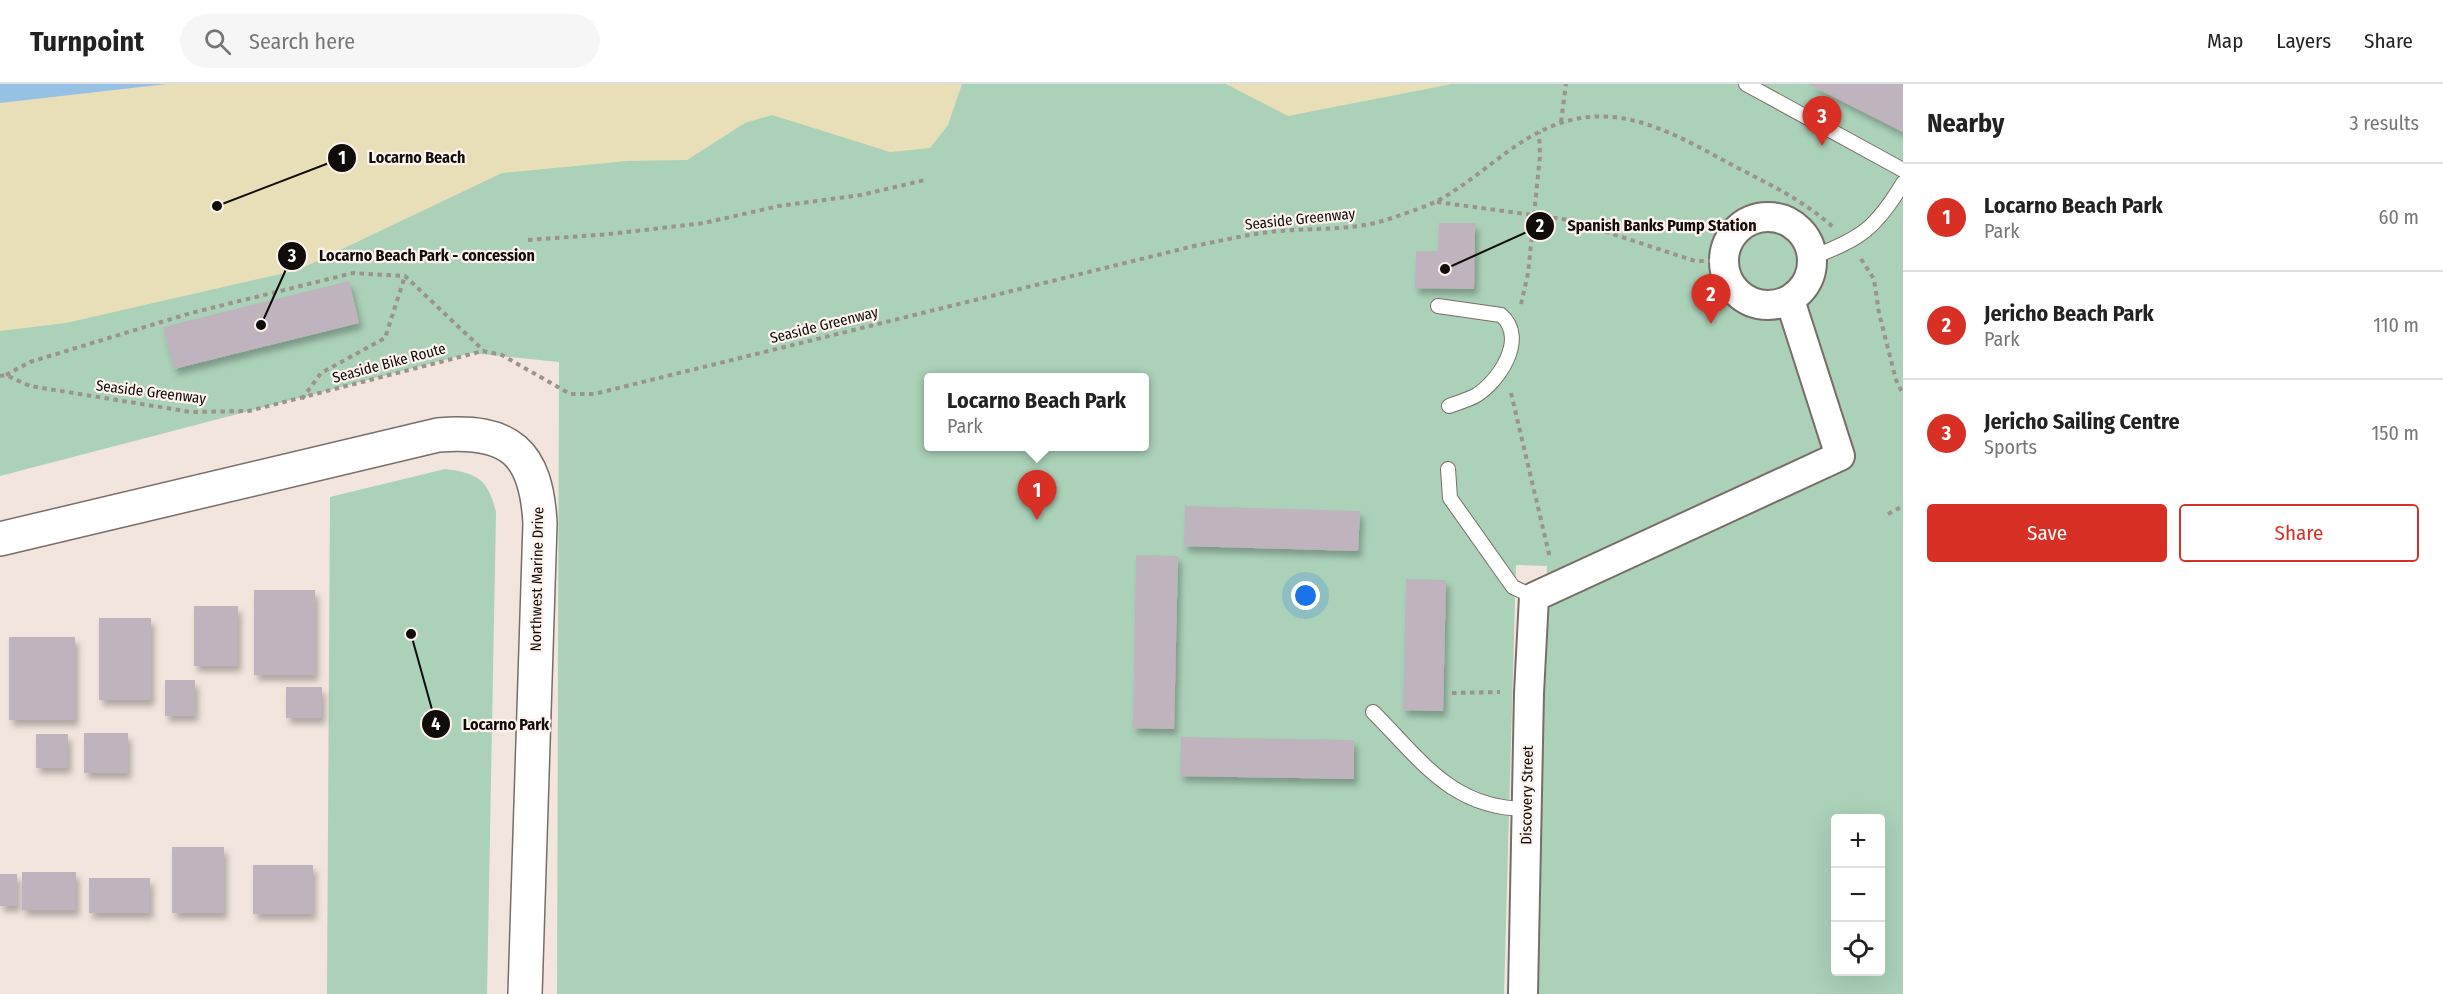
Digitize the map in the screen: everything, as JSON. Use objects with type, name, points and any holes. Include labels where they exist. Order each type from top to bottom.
[{"type":"street","points":[[1758,217],[1781,218],[1800,230],[1809,242],[1813,257],[1808,281],[1790,300],[1776,304],[1760,304],[1746,299],[1734,289],[1726,276],[1723,261],[1726,246],[1733,232],[1758,217]]},
{"type":"street","points":[[1534,597],[1840,456],[1790,300]]},
{"type":"street","name":"Northwest Marine Drive","points":[[0,539],[438,435],[462,433],[483,436],[511,445],[526,462],[536,482],[540,523],[525,994]]},
{"type":"street","name":"Discovery Street","points":[[1523,994],[1534,597]]},
{"type":"lane","points":[[1746,84],[1903,170]]},
{"type":"lane","points":[[1813,257],[1851,242],[1868,231],[1903,183]]},
{"type":"lane","points":[[1438,306],[1501,315],[1508,321],[1514,338],[1506,363],[1476,395],[1449,406]]},
{"type":"lane","points":[[1448,469],[1450,498],[1513,587],[1534,597]]},
{"type":"lane","points":[[1373,712],[1450,789],[1466,798],[1503,809],[1527,809]]},
{"type":"path","points":[[1561,122],[1566,84]]},
{"type":"path","name":"Seaside Greenway","points":[[483,351],[502,355],[570,394],[594,394],[1194,246],[1271,231],[1332,230],[1390,219],[1436,201],[1539,132],[1561,122],[1595,115],[1636,120],[1667,130],[1809,205],[1851,242],[1874,279],[1879,313],[1896,380],[1903,394]]},
{"type":"path","points":[[1514,338],[1528,274],[1540,156],[1539,132]]},
{"type":"path","points":[[528,240],[610,234],[704,223],[779,206],[861,195],[925,180]]},
{"type":"path","points":[[1436,201],[1570,220],[1695,261],[1723,261]]},
{"type":"path","points":[[0,376],[30,362],[191,313],[353,273],[405,276],[483,351]]},
{"type":"path","points":[[301,399],[321,374],[385,338],[405,276]]},
{"type":"path","name":"Seaside Bike Route","points":[[301,399],[483,351]]},
{"type":"path","points":[[1506,363],[1552,569]]},
{"type":"path","name":"Seaside Greenway","points":[[6,375],[30,386],[191,412],[249,411],[301,399]]},
{"type":"path","points":[[1888,514],[1903,506]]},
{"type":"path","points":[[1452,693],[1512,692]]},
{"type":"green space","points":[[167,84],[1903,84],[1903,994],[1535,994],[1547,566],[1516,565],[1504,994],[557,994],[559,362],[471,353],[0,476],[0,103]]},
{"type":"green space","points":[[445,469],[465,473],[480,480],[489,492],[496,512],[487,994],[327,994],[330,497]]},
{"type":"sand","points":[[0,84],[962,84],[948,125],[930,148],[890,152],[772,115],[745,123],[687,160],[627,161],[502,173],[298,270],[66,323],[0,331]]},
{"type":"sand","points":[[1226,84],[1452,84],[1288,116]]},
{"type":"water","points":[[0,84],[167,84],[0,103]]},
{"type":"building","points":[[1808,84],[1903,84],[1903,132]]},
{"type":"building","points":[[1439,223],[1475,223],[1474,289],[1415,288],[1416,251],[1438,251]]},
{"type":"building","points":[[349,281],[359,323],[174,369],[163,327]]},
{"type":"building","points":[[1185,506],[1360,511],[1358,551],[1184,546]]},
{"type":"building","points":[[1136,555],[1178,556],[1174,729],[1133,728]]},
{"type":"building","points":[[1406,579],[1446,580],[1443,711],[1403,710]]},
{"type":"building","points":[[254,590],[315,590],[315,675],[254,675]]},
{"type":"building","points":[[194,606],[238,606],[238,666],[194,666]]},
{"type":"building","points":[[99,618],[151,618],[151,700],[99,700]]},
{"type":"building","points":[[9,637],[75,637],[75,720],[9,720]]},
{"type":"building","points":[[165,680],[195,680],[195,716],[165,716]]},
{"type":"building","points":[[286,687],[322,687],[322,718],[286,718]]},
{"type":"building","points":[[84,733],[128,733],[128,773],[84,773]]},
{"type":"building","points":[[36,734],[68,734],[68,768],[36,768]]},
{"type":"building","points":[[1181,737],[1354,740],[1354,779],[1180,776]]},
{"type":"building","points":[[172,847],[224,847],[224,913],[172,913]]},
{"type":"building","points":[[253,865],[313,865],[313,914],[253,914]]},
{"type":"building","points":[[22,872],[76,872],[76,910],[22,910]]},
{"type":"building","points":[[0,874],[17,874],[17,906],[0,906]]},
{"type":"building","points":[[89,878],[150,878],[150,913],[89,913]]},
{"type":"place","name":"Jericho Sailing Centre","points":[[1822,146]]},
{"type":"place","name":"Locarno Beach","points":[[217,206]]},
{"type":"place","name":"Spanish Banks Pump Station","points":[[1445,269]]},
{"type":"place","name":"Jericho Beach Park","points":[[1711,324]]},
{"type":"place","name":"Locarno Beach Park - concession","points":[[261,325]]},
{"type":"place","name":"Locarno Beach Park","points":[[1037,520]]},
{"type":"place","name":"Locarno Park","points":[[411,634]]}]
